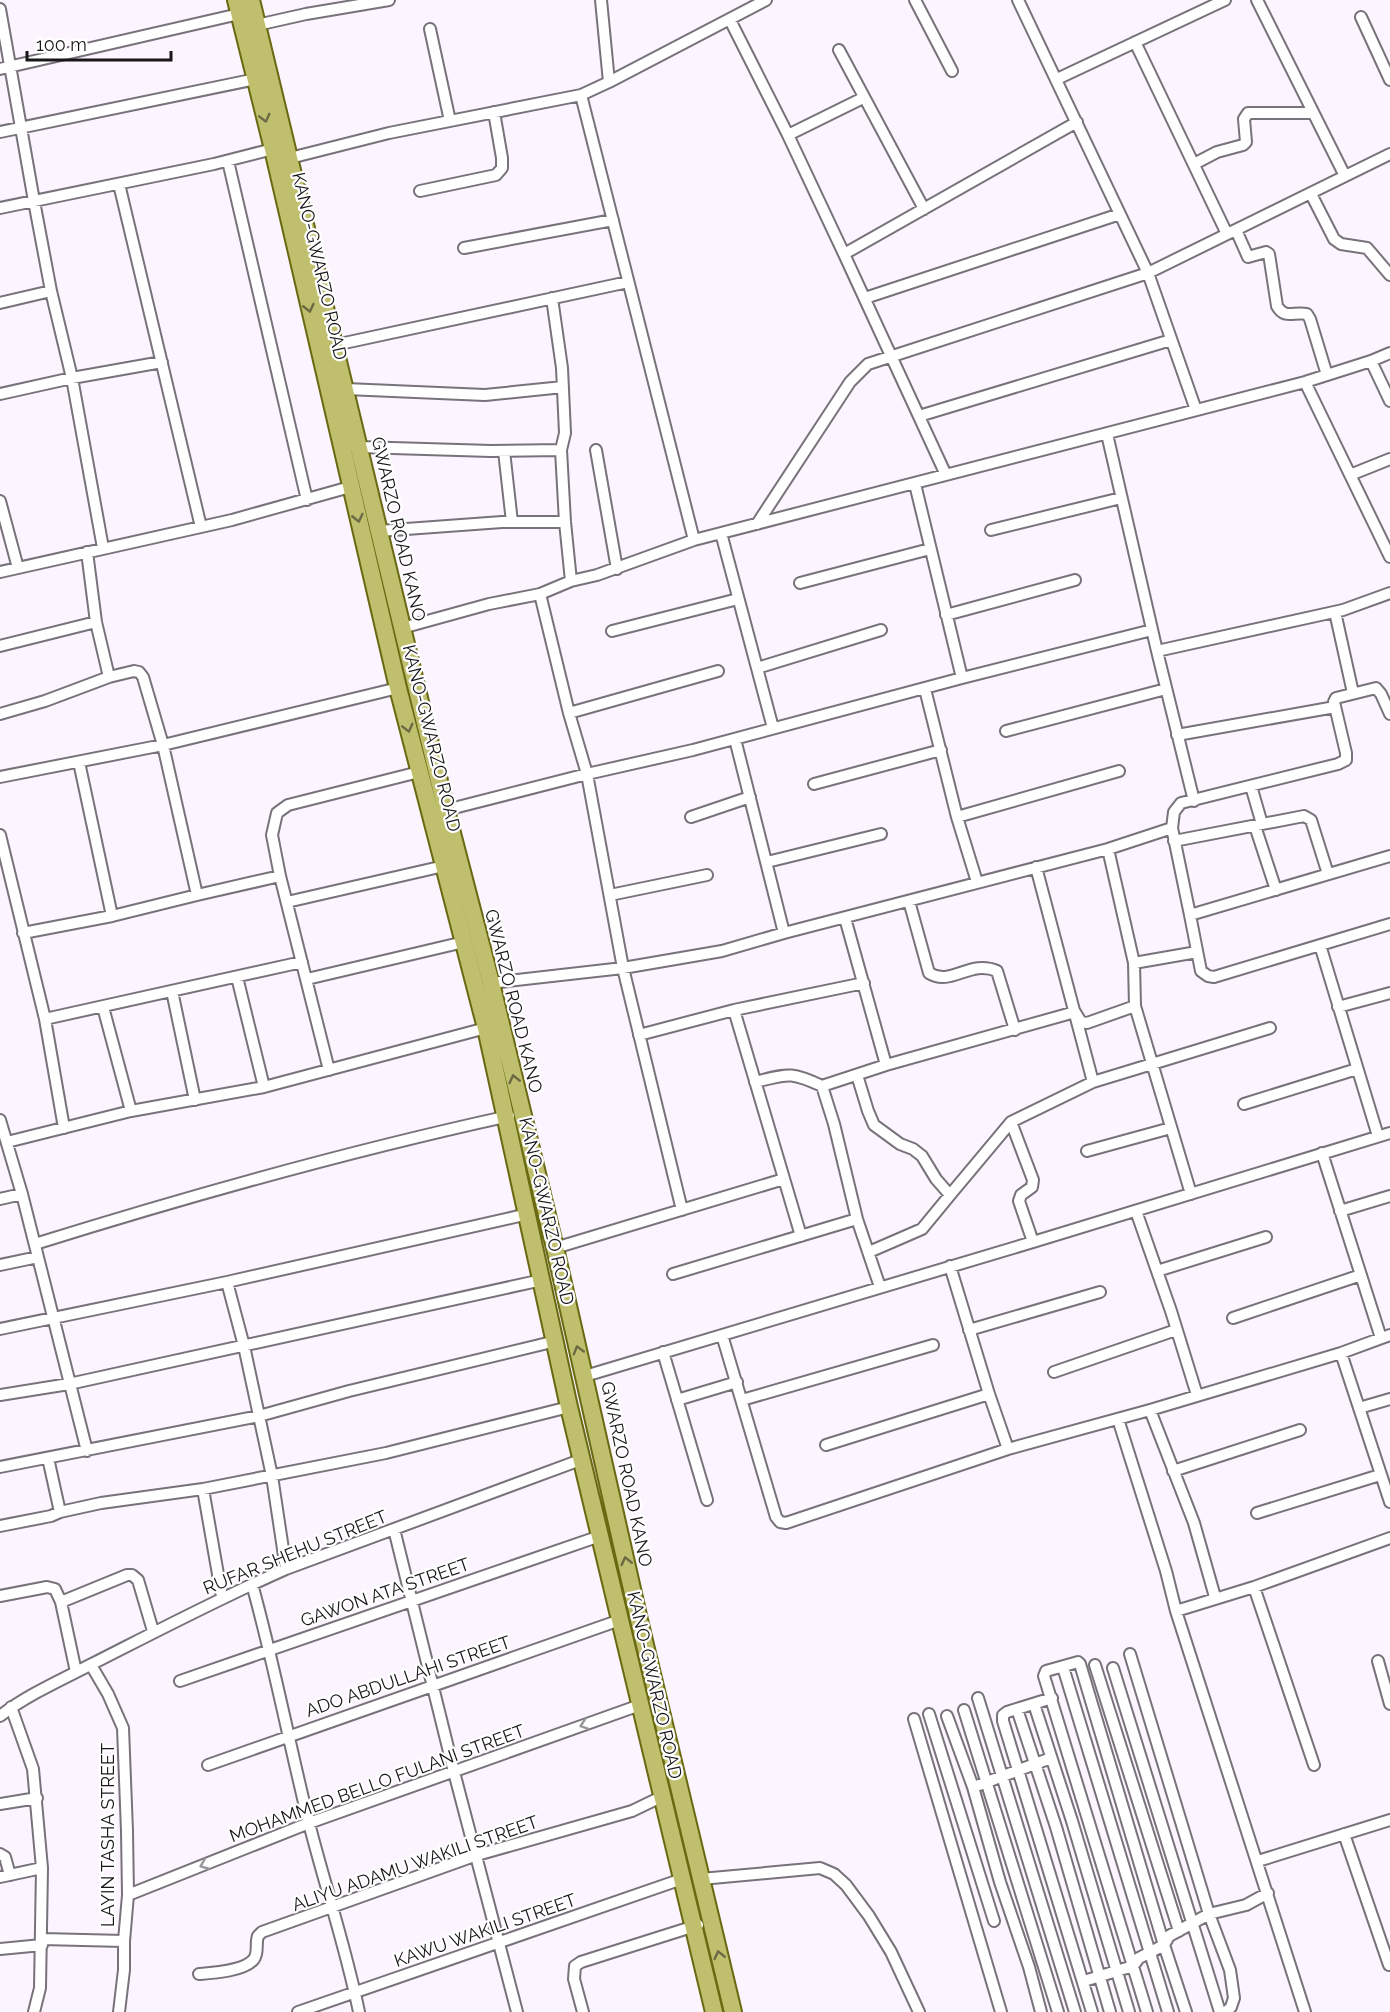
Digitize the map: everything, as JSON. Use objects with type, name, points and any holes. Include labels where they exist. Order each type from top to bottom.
[{"type":"main road","name":"GWARZO ROAD KANO","points":[[251,0],[290,158],[303,247],[335,345],[446,810],[491,983],[514,1115],[555,1248],[639,1620],[733,2012]]},
{"type":"main road","name":"KANO-GWARZO ROAD","points":[[237,7],[273,148],[303,247],[350,487],[398,688],[486,1028],[514,1115],[528,1214],[569,1407],[714,2012]]},
{"type":"street","points":[[257,25],[389,0]]},
{"type":"street","points":[[601,0],[609,82]]},
{"type":"street","points":[[290,158],[389,133],[580,95],[766,0]]},
{"type":"street","points":[[915,0],[952,71]]},
{"type":"street","points":[[1018,0],[1148,273],[1196,410]]},
{"type":"street","points":[[1057,79],[1224,0]]},
{"type":"street","points":[[1257,0],[1345,177]]},
{"type":"street","points":[[5,68],[237,7]]},
{"type":"street","points":[[0,9],[5,68],[22,127],[51,291],[72,378],[103,548]]},
{"type":"street","points":[[1361,17],[1390,80]]},
{"type":"street","points":[[730,20],[788,135],[946,475]]},
{"type":"street","points":[[430,29],[450,121]]},
{"type":"street","points":[[1135,42],[1194,165],[1231,232],[1248,257],[1266,252],[1269,254],[1277,306],[1281,313],[1307,314],[1310,319],[1327,375]]},
{"type":"street","points":[[838,50],[924,209]]},
{"type":"street","points":[[0,132],[256,79]]},
{"type":"street","points":[[580,95],[694,540]]},
{"type":"street","points":[[788,135],[863,98]]},
{"type":"street","points":[[420,191],[496,175],[502,168],[502,158],[494,112]]},
{"type":"street","points":[[1194,165],[1217,152],[1243,145],[1246,142],[1244,119],[1248,113],[1312,113]]},
{"type":"street","points":[[844,254],[1077,122]]},
{"type":"street","points":[[0,208],[228,161],[273,148]]},
{"type":"street","points":[[757,524],[850,382],[868,364],[1148,273],[1390,154]]},
{"type":"street","points":[[228,161],[307,500]]},
{"type":"street","points":[[119,184],[201,527]]},
{"type":"street","points":[[1311,194],[1334,239],[1341,244],[1367,248],[1390,275]]},
{"type":"street","points":[[865,298],[1120,214]]},
{"type":"street","points":[[464,248],[613,220]]},
{"type":"street","points":[[335,345],[628,282]]},
{"type":"street","points":[[0,303],[51,291]]},
{"type":"street","points":[[552,298],[562,368],[565,433],[561,450],[570,581]]},
{"type":"street","points":[[919,416],[1171,340]]},
{"type":"street","points":[[402,628],[489,604],[540,594],[570,581],[617,569],[694,540],[1305,382],[1390,353]]},
{"type":"street","points":[[1371,361],[1390,401]]},
{"type":"street","points":[[0,394],[162,362]]},
{"type":"street","points":[[1305,382],[1390,557]]},
{"type":"street","points":[[346,389],[485,395],[563,387]]},
{"type":"street","points":[[1107,434],[1194,801]]},
{"type":"street","points":[[359,447],[504,451],[561,450]]},
{"type":"street","points":[[596,450],[617,569]]},
{"type":"street","points":[[504,451],[512,522]]},
{"type":"street","points":[[1350,475],[1390,459]]},
{"type":"street","points":[[915,484],[962,678]]},
{"type":"street","points":[[0,572],[201,527],[350,487]]},
{"type":"street","points":[[991,530],[1121,498]]},
{"type":"street","points":[[0,501],[18,568]]},
{"type":"street","points":[[379,531],[512,522],[565,522]]},
{"type":"street","points":[[721,533],[773,728]]},
{"type":"street","points":[[800,583],[930,549]]},
{"type":"street","points":[[87,552],[96,622],[109,677]]},
{"type":"street","points":[[946,615],[1075,580]]},
{"type":"street","points":[[1157,651],[1335,612],[1390,593]]},
{"type":"street","points":[[540,594],[569,713],[587,774],[623,968],[682,1210]]},
{"type":"street","points":[[612,631],[738,599]]},
{"type":"street","points":[[1335,612],[1353,693]]},
{"type":"street","points":[[0,646],[96,622]]},
{"type":"street","points":[[757,668],[881,630]]},
{"type":"street","points":[[446,810],[693,750],[1152,630]]},
{"type":"street","points":[[0,714],[45,701],[109,677],[134,671],[139,672],[143,677],[163,745],[196,895]]},
{"type":"street","points":[[569,713],[718,671]]},
{"type":"street","points":[[0,777],[163,745],[398,688]]},
{"type":"street","points":[[1390,714],[1376,688],[1334,699],[1346,760],[1338,764],[1181,803],[1174,812],[1172,828],[1201,971],[1208,976],[1214,977],[1390,924]]},
{"type":"street","points":[[925,689],[957,817],[977,882]]},
{"type":"street","points":[[1006,731],[1166,689]]},
{"type":"street","points":[[1177,735],[1335,707]]},
{"type":"street","points":[[735,739],[784,933]]},
{"type":"street","points":[[814,784],[941,750]]},
{"type":"street","points":[[79,762],[112,916]]},
{"type":"street","points":[[957,817],[1119,771]]},
{"type":"street","points":[[329,1070],[280,876],[272,835],[277,813],[288,805],[420,772]]},
{"type":"street","points":[[1251,786],[1276,890]]},
{"type":"street","points":[[691,817],[750,797]]},
{"type":"street","points":[[1174,841],[1304,816],[1311,820],[1328,874]]},
{"type":"street","points":[[491,983],[623,968],[722,951],[1108,849],[1172,828]]},
{"type":"street","points":[[767,862],[881,834]]},
{"type":"street","points":[[0,836],[45,1019],[64,1128]]},
{"type":"street","points":[[1108,849],[1134,963],[1135,1006],[1191,1194]]},
{"type":"street","points":[[1190,915],[1390,856]]},
{"type":"street","points":[[287,902],[444,866]]},
{"type":"street","points":[[1036,867],[1093,1082]]},
{"type":"street","points":[[610,896],[707,875]]},
{"type":"street","points":[[23,933],[112,916],[280,876]]},
{"type":"street","points":[[909,900],[929,973],[943,978],[977,967],[988,967],[997,971],[1015,1030]]},
{"type":"street","points":[[845,918],[886,1065]]},
{"type":"street","points":[[307,979],[464,942]]},
{"type":"street","points":[[1320,945],[1378,1136]]},
{"type":"street","points":[[1134,963],[1197,952]]},
{"type":"street","points":[[45,1019],[302,962]]},
{"type":"street","points":[[237,977],[264,1087]]},
{"type":"street","points":[[639,1035],[734,1010],[864,983]]},
{"type":"street","points":[[171,991],[195,1100]]},
{"type":"street","points":[[1338,1007],[1390,993]]},
{"type":"street","points":[[1075,1012],[1081,1022],[1087,1023],[1135,1006]]},
{"type":"street","points":[[103,1007],[130,1111]]},
{"type":"street","points":[[734,1010],[801,1236]]},
{"type":"street","points":[[755,1082],[788,1074],[822,1086],[886,1065],[1075,1012]]},
{"type":"street","points":[[4,1138],[64,1128],[130,1111],[264,1087],[486,1028]]},
{"type":"street","points":[[869,1252],[922,1228],[1011,1122],[1093,1082],[1270,1028]]},
{"type":"street","points":[[1244,1104],[1357,1069]]},
{"type":"street","points":[[857,1075],[874,1125],[900,1144],[913,1149],[922,1156],[936,1179],[950,1195]]},
{"type":"street","points":[[822,1086],[834,1124],[857,1219],[880,1287]]},
{"type":"street","points":[[35,1244],[241,1182],[514,1115]]},
{"type":"street","points":[[0,1120],[22,1194],[87,1451]]},
{"type":"street","points":[[1011,1122],[1033,1180],[1032,1187],[1021,1195],[1019,1201],[1034,1242]]},
{"type":"street","points":[[1087,1151],[1171,1128]]},
{"type":"street","points":[[585,1376],[1034,1242],[1390,1132]]},
{"type":"street","points":[[722,1335],[776,1518],[786,1523],[1008,1449],[1150,1410],[1341,1353],[1386,1336],[1361,1275],[1322,1153]]},
{"type":"street","points":[[555,1248],[784,1179]]},
{"type":"street","points":[[0,1199],[22,1194]]},
{"type":"street","points":[[1340,1211],[1390,1196]]},
{"type":"street","points":[[1136,1211],[1158,1271],[1197,1395]]},
{"type":"street","points":[[0,1329],[227,1282],[528,1214]]},
{"type":"street","points":[[673,1274],[857,1219]]},
{"type":"street","points":[[1158,1271],[1266,1237]]},
{"type":"street","points":[[0,1265],[38,1257]]},
{"type":"street","points":[[950,1266],[988,1394],[1008,1449]]},
{"type":"street","points":[[1233,1318],[1361,1275]]},
{"type":"street","points":[[0,1395],[69,1384],[542,1280]]},
{"type":"street","points":[[227,1282],[244,1346],[272,1476],[286,1569]]},
{"type":"street","points":[[969,1330],[1100,1292]]},
{"type":"street","points":[[1054,1372],[1176,1330]]},
{"type":"street","points":[[0,1467],[259,1416],[349,1391],[556,1341]]},
{"type":"street","points":[[741,1400],[933,1346]]},
{"type":"street","points":[[663,1352],[707,1500]]},
{"type":"street","points":[[1341,1353],[1390,1502]]},
{"type":"street","points":[[677,1400],[737,1382]]},
{"type":"street","points":[[826,1445],[988,1394]]},
{"type":"street","points":[[1359,1408],[1390,1399]]},
{"type":"street","points":[[0,1526],[101,1503],[203,1489],[386,1453],[569,1407]]},
{"type":"street","points":[[1150,1410],[1194,1523],[1215,1598]]},
{"type":"street","points":[[1118,1419],[1209,1716],[1258,1861],[1305,2012]]},
{"type":"street","points":[[1173,1472],[1300,1430]]},
{"type":"street","points":[[48,1458],[60,1512]]},
{"type":"street","name":"RUFAR SHEHU STREET","points":[[0,1716],[11,1707],[153,1632],[286,1569],[583,1460]]},
{"type":"street","points":[[1257,1513],[1380,1475]]},
{"type":"street","points":[[203,1489],[222,1598]]},
{"type":"street","points":[[394,1529],[454,1772],[517,2012]]},
{"type":"street","name":"GAWON ATA STREET","points":[[180,1681],[412,1599],[600,1536]]},
{"type":"street","points":[[1176,1611],[1254,1587],[1390,1538]]},
{"type":"street","points":[[61,1602],[132,1575],[138,1580],[153,1632]]},
{"type":"street","points":[[252,1584],[270,1649],[309,1823],[359,2012]]},
{"type":"street","points":[[0,1596],[47,1587],[55,1589],[61,1602],[76,1672]]},
{"type":"street","points":[[1254,1587],[1314,1765]]},
{"type":"street","name":"ADO ABDULLAHI STREET","points":[[208,1765],[620,1620]]},
{"type":"street","points":[[1130,1654],[1209,1914],[1230,1970],[1234,1998],[1231,2007],[1226,2012]]},
{"type":"street","points":[[1378,1661],[1390,1704]]},
{"type":"street","points":[[1147,2012],[1044,1673],[1078,1662],[1186,2012]]},
{"type":"street","name":"LAYIN TASHA STREET","points":[[91,1665],[108,1694],[123,1728],[128,1895],[119,2012]]},
{"type":"street","points":[[1095,1665],[1179,1931]]},
{"type":"street","points":[[1063,1667],[1168,2012]]},
{"type":"street","points":[[1113,1668],[1220,2012]]},
{"type":"street","points":[[978,1698],[1075,2012]]},
{"type":"street","points":[[1052,1698],[1003,1715],[1003,1721],[1075,1950],[1092,2012]]},
{"type":"street","points":[[1034,1704],[1072,1821],[1129,2012]]},
{"type":"street","name":"MOHAMMED BELLO FULANI STREET","points":[[128,1895],[309,1823],[640,1705]]},
{"type":"street","points":[[11,1707],[33,1769],[37,1798],[42,1868],[42,1942],[40,1988],[34,2012]]},
{"type":"street","points":[[1017,1709],[1056,1827],[1110,2012]]},
{"type":"street","points":[[964,1710],[1058,2012]]},
{"type":"street","points":[[929,1714],[994,1921]]},
{"type":"street","points":[[947,1716],[973,1787],[1041,2012]]},
{"type":"street","points":[[914,1719],[1001,2012]]},
{"type":"street","points":[[1103,1740],[1151,1724]]},
{"type":"street","points":[[973,1787],[1051,1758]]},
{"type":"street","name":"ALIYU ADAMU WAKILI STREET","points":[[199,1974],[248,1965],[255,1958],[256,1942],[262,1932],[477,1856],[632,1811],[661,1797]]},
{"type":"street","points":[[0,1804],[37,1798]]},
{"type":"street","points":[[1038,1833],[1088,1816]]},
{"type":"street","points":[[1132,1835],[1180,1819]]},
{"type":"street","points":[[1258,1861],[1390,1820]]},
{"type":"street","points":[[1344,1834],[1389,1965]]},
{"type":"street","points":[[0,1854],[5,1857],[5,1876],[42,1868]]},
{"type":"street","points":[[1000,1882],[1048,1864]]},
{"type":"street","points":[[701,1880],[820,1868],[834,1874],[846,1885],[869,1916],[891,1952],[919,2012]]},
{"type":"street","name":"KAWU WAKILI STREET","points":[[298,2012],[682,1879]]},
{"type":"street","points":[[1083,1982],[1133,1966],[1139,1958],[1164,1945],[1169,1936],[1209,1914],[1246,1905],[1268,1893]]},
{"type":"street","points":[[976,1926],[1012,1916]]},
{"type":"street","points":[[583,2012],[574,1979],[575,1965],[711,1922]]},
{"type":"street","points":[[0,1949],[42,1942],[124,1941]]},
{"type":"street","points":[[1029,1967],[1075,1950]]}]
